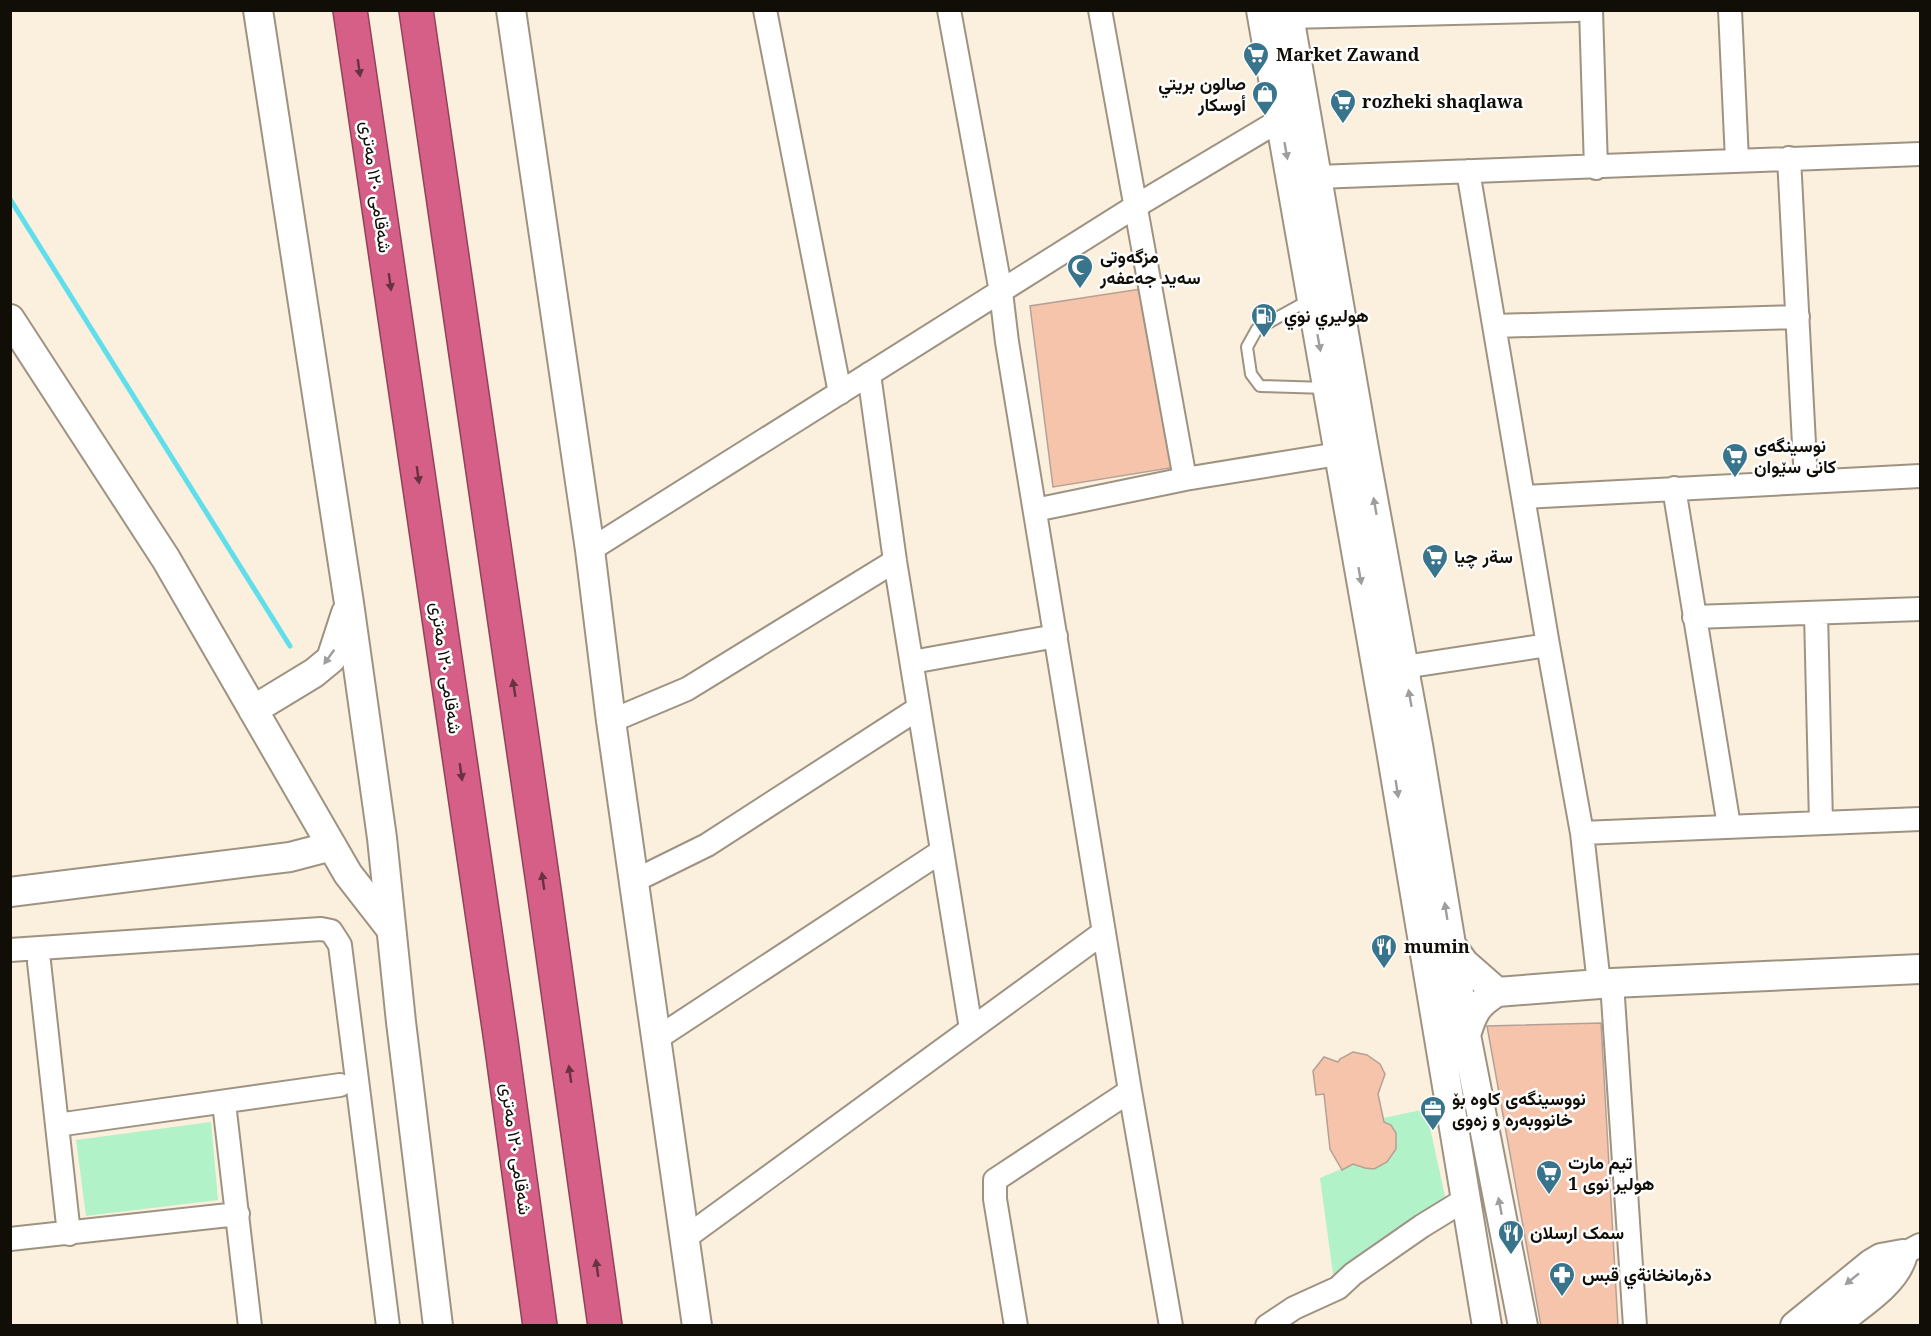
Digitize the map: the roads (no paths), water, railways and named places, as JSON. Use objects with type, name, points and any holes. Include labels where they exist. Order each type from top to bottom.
[{"type":"highway","name":"شەقامی ١٢٠ مەتری","points":[[350,10],[501,1041],[540,1326]]},
{"type":"highway","points":[[416,10],[548,913],[605,1326]]},
{"type":"street","points":[[258,10],[349,603],[382,838],[438,1326]]},
{"type":"street","points":[[511,10],[590,550],[611,721],[697,1326]]},
{"type":"street","points":[[765,10],[840,393]]},
{"type":"street","points":[[948,10],[1001,292],[1007,342],[1130,1091],[1171,1326]]},
{"type":"street","points":[[1100,10],[1185,479]]},
{"type":"street","points":[[1261,10],[1338,454],[1404,748],[1452,946],[1466,1035],[1523,1326]]},
{"type":"street","points":[[1487,1326],[1466,1199],[1404,748],[1404,667],[1288,14],[1577,10]]},
{"type":"street","points":[[1591,10],[1596,168]]},
{"type":"street","points":[[1730,10],[1737,159]]},
{"type":"street","points":[[590,550],[1136,206],[1280,120]]},
{"type":"street","points":[[1317,177],[1596,168],[1737,159],[1920,154]]},
{"type":"street","points":[[1789,158],[1806,482]]},
{"type":"street","points":[[1468,171],[1606,983],[1635,1326]]},
{"type":"street","points":[[1495,326],[1798,317]]},
{"type":"street","points":[[10,319],[166,559],[348,874],[391,929]]},
{"type":"street","points":[[869,374],[896,561],[971,1029]]},
{"type":"street","points":[[1035,510],[1185,479],[1338,454]]},
{"type":"street","points":[[1523,496],[1920,476]]},
{"type":"street","points":[[1674,489],[1729,826]]},
{"type":"street","points":[[611,721],[687,689],[896,561]]},
{"type":"street","points":[[254,710],[314,673],[331,659],[349,603]]},
{"type":"street","points":[[1694,617],[1920,609]]},
{"type":"street","points":[[1816,613],[1821,823]]},
{"type":"street","points":[[912,662],[1056,636]]},
{"type":"street","points":[[1404,667],[1548,645]]},
{"type":"street","points":[[634,881],[707,845],[919,708]]},
{"type":"street","points":[[1582,833],[1920,819]]},
{"type":"street","points":[[10,892],[290,857],[332,846]]},
{"type":"street","points":[[656,1038],[942,851]]},
{"type":"street","points":[[10,950],[321,929],[331,931],[340,945],[388,1326]]},
{"type":"street","points":[[685,1238],[1104,932]]},
{"type":"street","points":[[1452,946],[1464,963],[1497,992]]},
{"type":"street","points":[[39,962],[69,1234]]},
{"type":"street","points":[[1466,1035],[1474,1010],[1497,992],[1606,983],[1920,969]]},
{"type":"street","points":[[57,1125],[340,1085]]},
{"type":"street","points":[[1016,1326],[995,1199],[995,1180],[1130,1091]]},
{"type":"street","points":[[224,1103],[250,1326]]},
{"type":"street","points":[[1266,1326],[1294,1308],[1338,1288],[1353,1274],[1466,1199]]},
{"type":"street","points":[[10,1239],[238,1214]]},
{"type":"street","points":[[1842,1322],[1893,1276],[1912,1250]]},
{"type":"street","points":[[1795,1326],[1871,1264],[1881,1258],[1912,1250]]},
{"type":"lane","points":[[1312,299],[1257,329],[1246,347],[1251,374],[1260,386],[1327,388]]},
{"type":"waterway","points":[[10,199],[290,646]]},
{"type":"place","name":"Market Zawand","points":[[1256,78]]},
{"type":"place","name":"صالون بريتي أوسكار","points":[[1265,117]]},
{"type":"place","name":"rozheki shaqlawa","points":[[1343,125]]},
{"type":"place","name":"مزگەوتی سەید جەعفەر","points":[[1080,290]]},
{"type":"place","name":"هوليري نوي","points":[[1264,339]]},
{"type":"place","name":"نوسینگەی کانی سێوان","points":[[1735,479]]},
{"type":"place","name":"سةر چيا","points":[[1435,580]]},
{"type":"place","name":"mumin","points":[[1384,970]]},
{"type":"place","name":"نووسینگەی کاوە بۆ خانووبەرە و زەوی","points":[[1433,1132]]},
{"type":"place","name":"تيم مارت هولير نوى 1","points":[[1549,1196]]},
{"type":"place","name":"سمک ارسلان","points":[[1511,1256]]},
{"type":"place","name":"دةرمانخانةي قبس","points":[[1562,1298]]}]
